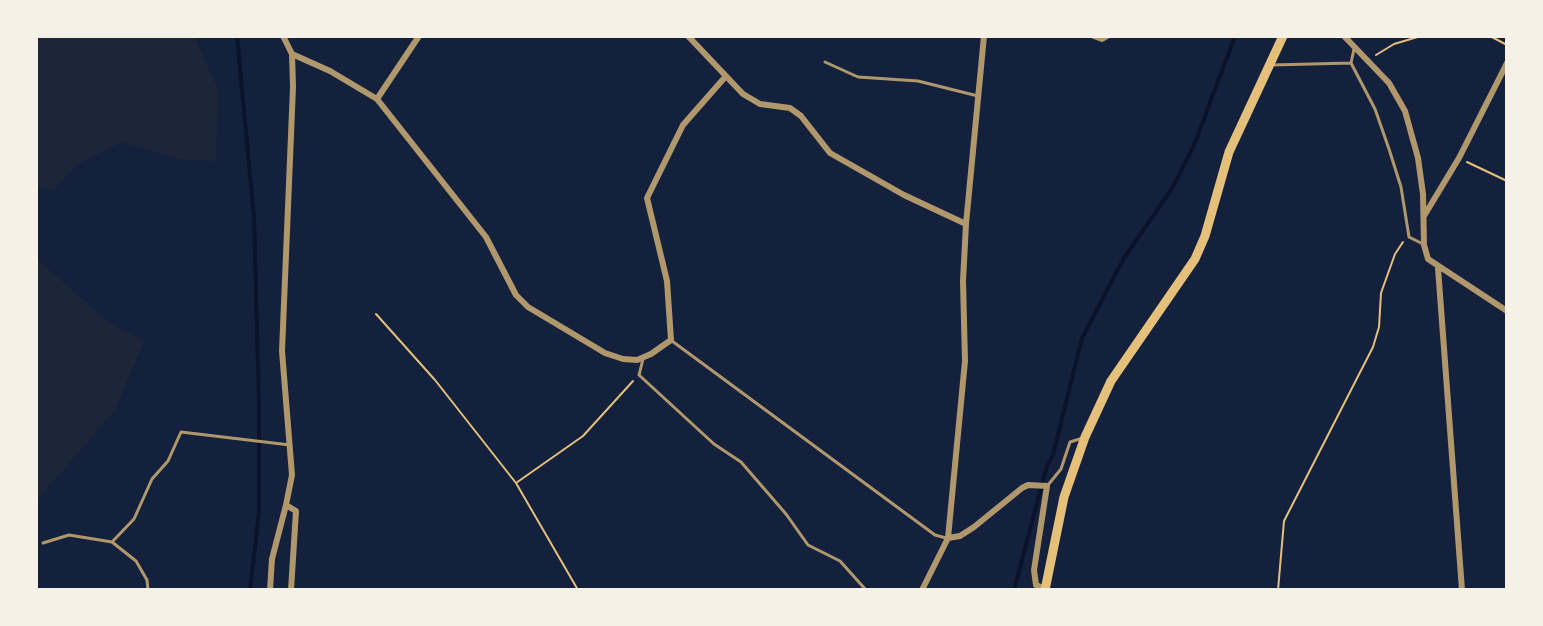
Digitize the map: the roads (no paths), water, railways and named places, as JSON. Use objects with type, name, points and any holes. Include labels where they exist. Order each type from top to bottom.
[{"type":"main road","points":[[1045,589],[1064,497],[1085,437],[1111,381],[1195,259],[1205,236],[1229,152],[1283,36]]},
{"type":"street","points":[[270,590],[272,559],[292,475],[282,351],[288,240],[292,54],[283,36]]},
{"type":"street","points":[[377,99],[419,36]]},
{"type":"street","points":[[688,36],[743,94],[760,104],[790,108],[801,116],[830,153],[904,195],[966,224]]},
{"type":"street","points":[[922,590],[948,538],[965,362],[963,281],[966,224],[984,36]]},
{"type":"street","points":[[1094,36],[1102,39],[1107,36]]},
{"type":"street","points":[[1344,36],[1389,83],[1405,111],[1418,158],[1424,217],[1424,245],[1428,259],[1438,268],[1507,311]]},
{"type":"street","points":[[292,54],[330,71],[377,99],[486,237],[516,295],[528,307],[605,353],[623,359],[644,357],[670,340],[667,281],[647,198],[683,125],[726,76]]},
{"type":"street","points":[[1424,217],[1459,158],[1507,63]]},
{"type":"street","points":[[1438,268],[1462,590]]},
{"type":"street","points":[[948,538],[960,536],[974,527],[1022,488],[1028,485],[1047,486],[1034,570],[1036,585],[1045,589]]},
{"type":"street","points":[[286,505],[296,511],[291,590]]},
{"type":"lane","points":[[1355,47],[1351,63],[1375,109],[1389,149],[1401,188],[1409,237],[1424,245]]},
{"type":"lane","points":[[825,62],[858,77],[918,81],[978,96]]},
{"type":"lane","points":[[1268,65],[1351,63]]},
{"type":"lane","points":[[670,340],[935,535],[948,538]]},
{"type":"lane","points":[[644,357],[639,375],[714,444],[741,462],[786,514],[808,545],[840,561],[866,590]]},
{"type":"lane","points":[[112,542],[134,519],[152,479],[168,460],[182,432],[291,446]]},
{"type":"lane","points":[[1047,486],[1061,469],[1070,442],[1085,437]]},
{"type":"lane","points":[[43,543],[69,534],[112,542],[136,561],[147,580],[148,590]]},
{"type":"waterway","points":[[237,36],[254,218],[259,404],[259,512],[250,590]]},
{"type":"waterway","points":[[1014,590],[1047,466],[1053,455],[1082,338],[1124,258],[1173,187],[1193,148],[1235,36]]}]
